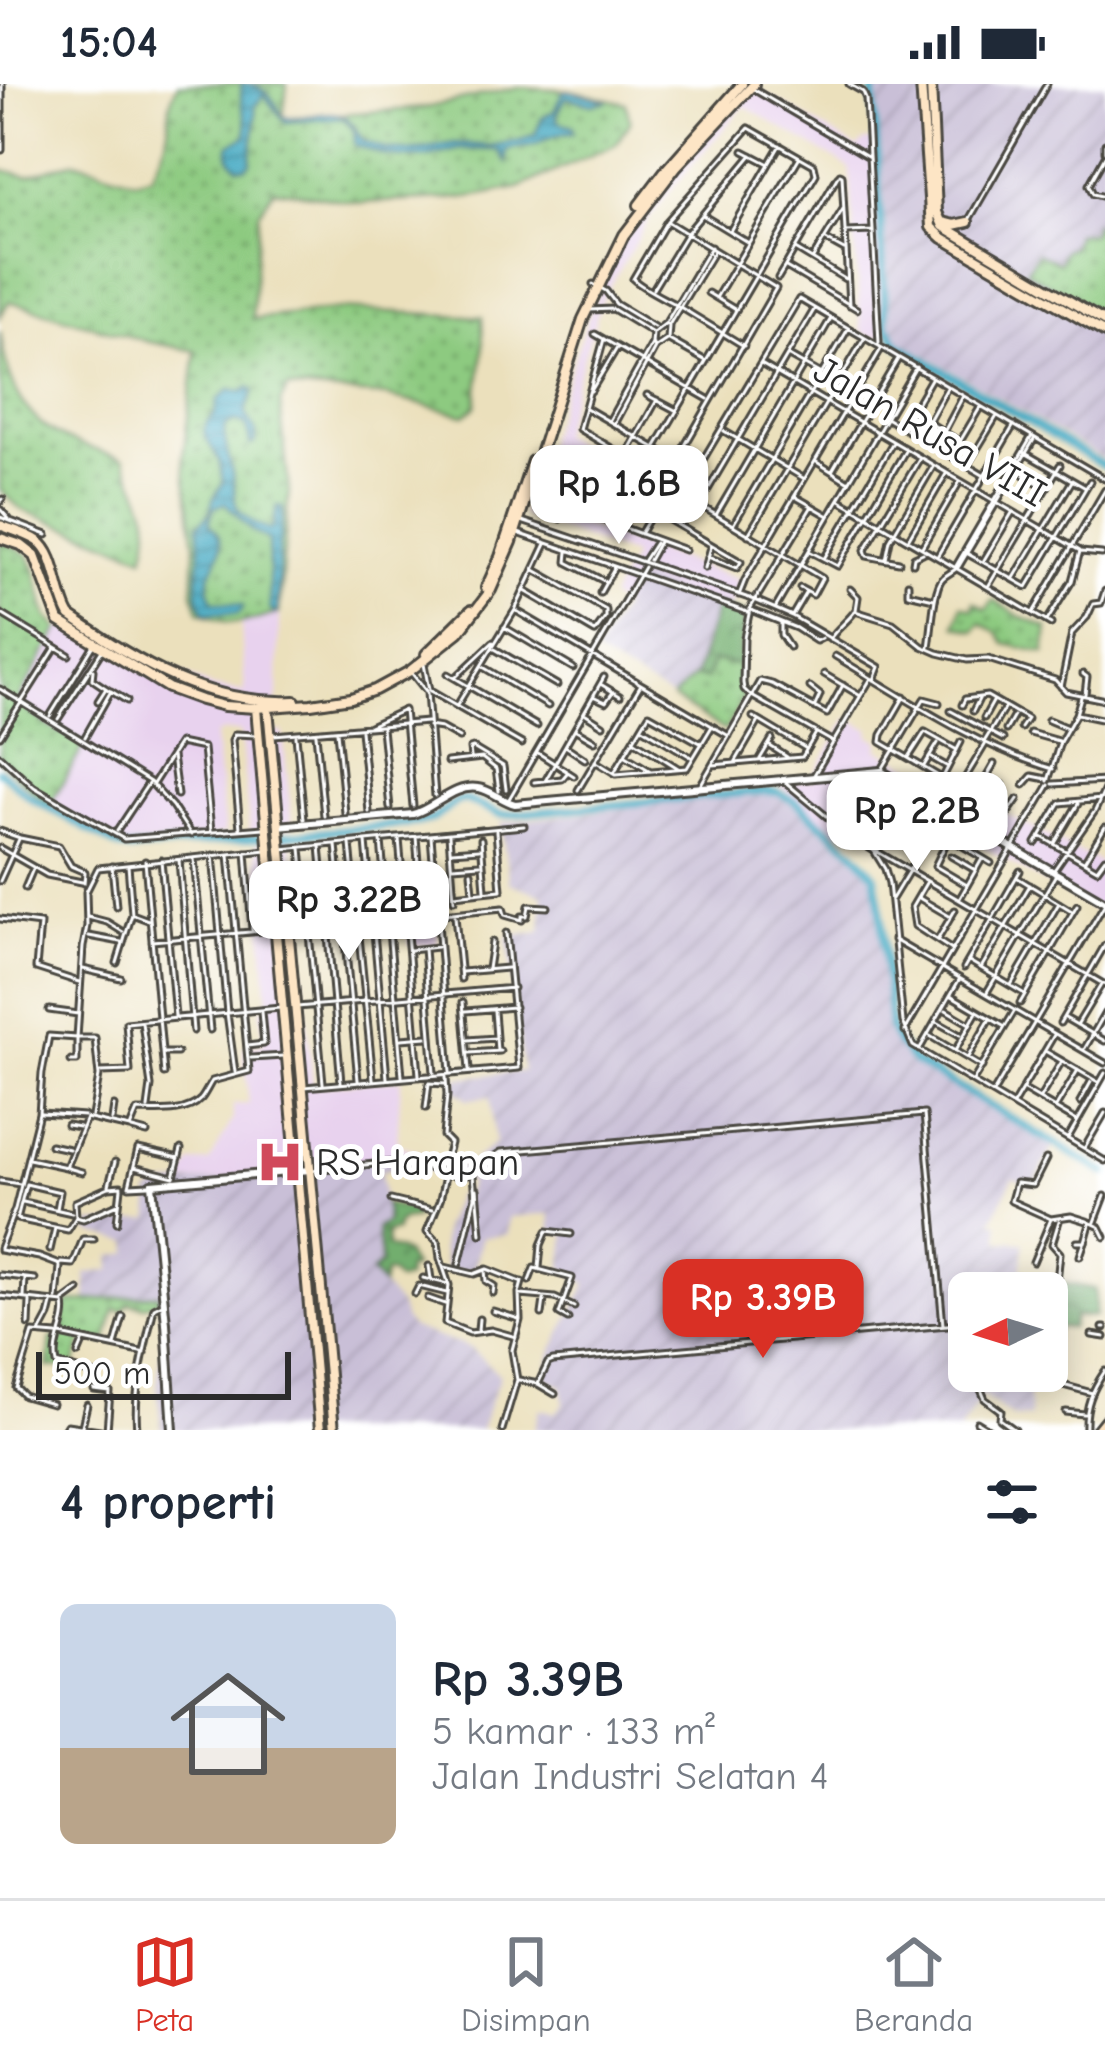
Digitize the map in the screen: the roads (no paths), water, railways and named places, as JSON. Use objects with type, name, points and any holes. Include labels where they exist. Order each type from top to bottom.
[{"type":"main road","points":[[921,84],[928,218],[936,233],[1105,322]]},
{"type":"main road","points":[[931,84],[940,222],[956,240],[1105,333]]},
{"type":"main road","points":[[0,538],[32,552],[55,616],[67,628],[168,688],[224,706],[264,705],[351,698],[410,671],[445,646],[491,590],[587,305],[610,251],[644,197],[749,85]]},
{"type":"main road","points":[[940,222],[968,222]]},
{"type":"main road","points":[[0,521],[46,548],[66,611],[76,620],[191,686],[264,705],[347,693],[426,655],[465,617],[487,587],[511,536]]},
{"type":"main road","points":[[264,705],[334,1430]]},
{"type":"main road","points":[[264,705],[258,729],[267,848],[320,1430]]},
{"type":"main road","points":[[258,729],[262,720],[269,724]]},
{"type":"main road","points":[[272,903],[285,902]]},
{"type":"main road","points":[[291,1112],[305,1111]]},
{"type":"main road","points":[[1097,1430],[1105,1420]]},
{"type":"street","points":[[740,595],[880,347],[866,99],[849,84]]},
{"type":"street","points":[[956,240],[1048,84]]},
{"type":"street","points":[[749,85],[869,157]]},
{"type":"street","points":[[1,87],[2,150]]},
{"type":"street","points":[[655,448],[722,333],[816,174],[814,165],[751,128],[667,221],[633,276],[635,282],[678,306],[722,333],[744,346]]},
{"type":"street","points":[[730,231],[780,145]]},
{"type":"street","points":[[1105,150],[1089,188],[1105,197]]},
{"type":"street","points":[[744,151],[769,164]]},
{"type":"street","points":[[652,291],[687,232],[752,155]]},
{"type":"street","points":[[716,298],[800,157]]},
{"type":"street","points":[[778,278],[841,173],[849,305]]},
{"type":"street","points":[[813,259],[843,209]]},
{"type":"street","points":[[701,214],[748,243]]},
{"type":"street","points":[[665,480],[776,289],[667,221]]},
{"type":"street","points":[[844,232],[873,231]]},
{"type":"street","points":[[825,239],[845,250]]},
{"type":"street","points":[[654,330],[667,324],[712,248]]},
{"type":"street","points":[[795,249],[847,280]]},
{"type":"street","points":[[785,266],[856,309]]},
{"type":"street","points":[[595,285],[606,291],[615,307]]},
{"type":"street","points":[[708,292],[736,310]]},
{"type":"street","points":[[676,505],[798,299],[1105,479]]},
{"type":"street","points":[[587,305],[615,307],[654,330]]},
{"type":"street","points":[[699,505],[815,308]]},
{"type":"street","points":[[716,515],[831,318]]},
{"type":"street","points":[[667,324],[668,339]]},
{"type":"street","points":[[733,525],[849,328]]},
{"type":"street","points":[[612,422],[654,345],[654,330]]},
{"type":"street","points":[[596,334],[711,401]]},
{"type":"street","points":[[872,342],[878,334]]},
{"type":"street","points":[[748,535],[865,338]]},
{"type":"street","points":[[604,339],[579,429],[674,485]]},
{"type":"street","points":[[654,345],[668,339]]},
{"type":"street","points":[[668,339],[706,361]]},
{"type":"street","points":[[588,393],[617,346]]},
{"type":"street","points":[[788,355],[821,374]]},
{"type":"street","points":[[832,471],[899,358]]},
{"type":"street","name":"Jalan Rusa VIII","points":[[761,364],[1080,551]]},
{"type":"street","points":[[775,608],[916,368]]},
{"type":"street","points":[[903,428],[932,377]]},
{"type":"street","points":[[920,437],[948,387]]},
{"type":"street","points":[[647,395],[677,411]]},
{"type":"street","points":[[944,432],[963,395]]},
{"type":"street","points":[[625,457],[657,400]]},
{"type":"street","points":[[952,456],[981,406]]},
{"type":"street","points":[[584,408],[677,460]]},
{"type":"street","points":[[967,466],[997,416]]},
{"type":"street","points":[[886,418],[984,476]]},
{"type":"street","points":[[928,422],[960,441]]},
{"type":"street","points":[[937,557],[1014,425]]},
{"type":"street","points":[[722,430],[804,479]]},
{"type":"street","points":[[929,649],[936,587],[967,553],[1033,437]]},
{"type":"street","points":[[956,568],[1033,437]]},
{"type":"street","points":[[824,559],[893,442]]},
{"type":"street","points":[[838,565],[906,449]]},
{"type":"street","points":[[1025,453],[1085,488]]},
{"type":"street","points":[[988,587],[1066,456]]},
{"type":"street","points":[[898,562],[865,552],[920,458]]},
{"type":"street","points":[[560,519],[597,460]]},
{"type":"street","points":[[814,461],[849,482]]},
{"type":"street","points":[[886,559],[894,532],[933,466]]},
{"type":"street","points":[[1015,470],[1047,488]]},
{"type":"street","points":[[590,471],[638,500]]},
{"type":"street","points":[[908,540],[946,473]]},
{"type":"street","points":[[913,563],[960,481]]},
{"type":"street","points":[[1013,579],[1072,481]]},
{"type":"street","points":[[967,553],[1027,587],[1090,481]]},
{"type":"street","points":[[1006,485],[1038,504]]},
{"type":"street","points":[[598,518],[616,486]]},
{"type":"street","points":[[1033,613],[1105,490]]},
{"type":"street","points":[[612,523],[628,494]]},
{"type":"street","points":[[682,495],[822,580],[814,595],[800,588]]},
{"type":"street","points":[[795,496],[829,516]]},
{"type":"street","points":[[640,534],[660,500]]},
{"type":"street","points":[[838,500],[1049,623],[1072,581],[1080,551],[1102,554]]},
{"type":"street","points":[[1,503],[10,520]]},
{"type":"street","points":[[812,506],[752,607],[742,664],[744,689],[833,742]]},
{"type":"street","points":[[567,507],[685,550]]},
{"type":"street","points":[[654,511],[741,562],[737,568],[708,557]]},
{"type":"street","points":[[983,562],[1012,513]]},
{"type":"street","points":[[516,519],[740,595],[752,607],[775,608],[880,667],[812,777]]},
{"type":"street","points":[[0,521],[10,520],[47,535]]},
{"type":"street","points":[[511,536],[752,607],[816,641],[844,626],[855,611],[858,597],[850,590]]},
{"type":"street","points":[[506,802],[659,540]]},
{"type":"street","points":[[456,706],[525,591],[547,543]]},
{"type":"street","points":[[705,568],[712,543]]},
{"type":"street","points":[[569,550],[567,562],[606,583]]},
{"type":"street","points":[[808,550],[846,569]]},
{"type":"street","points":[[600,592],[615,566]]},
{"type":"street","points":[[525,591],[596,632],[607,617],[606,610],[536,570]]},
{"type":"street","points":[[908,583],[908,593],[936,599]]},
{"type":"street","points":[[1060,687],[1072,633],[1093,604],[1103,603],[1105,591]]},
{"type":"street","points":[[792,616],[806,592]]},
{"type":"street","points":[[514,610],[729,736]]},
{"type":"street","points":[[855,611],[893,623],[929,649],[967,660],[988,659],[1055,680],[1066,692],[1105,700]]},
{"type":"street","points":[[0,613],[69,655]]},
{"type":"street","points":[[781,622],[782,637],[789,647]]},
{"type":"street","points":[[504,627],[573,668]]},
{"type":"street","points":[[454,678],[498,637]]},
{"type":"street","points":[[0,736],[56,647]]},
{"type":"street","points":[[56,722],[91,668],[98,648]]},
{"type":"street","points":[[49,718],[98,648]]},
{"type":"street","points":[[493,648],[557,686]]},
{"type":"street","points":[[835,656],[984,744],[1050,776]]},
{"type":"street","points":[[424,662],[435,796]]},
{"type":"street","points":[[482,666],[548,706]]},
{"type":"street","points":[[91,668],[91,678],[127,700]]},
{"type":"street","points":[[410,671],[429,692],[522,743]]},
{"type":"street","points":[[448,674],[537,726]]},
{"type":"street","points":[[824,674],[861,696]]},
{"type":"street","points":[[905,1030],[1050,776],[1083,695],[1087,677],[1083,674]]},
{"type":"street","points":[[545,781],[604,677]]},
{"type":"street","points":[[699,788],[757,684],[766,681],[827,714],[844,686]]},
{"type":"street","points":[[600,684],[620,696]]},
{"type":"street","points":[[578,790],[641,684]]},
{"type":"street","points":[[810,687],[820,695],[814,707]]},
{"type":"street","points":[[0,688],[151,783],[191,835]]},
{"type":"street","points":[[98,701],[109,690]]},
{"type":"street","points":[[84,739],[109,690]]},
{"type":"street","points":[[593,696],[606,702],[613,692]]},
{"type":"street","points":[[962,705],[965,699],[987,696],[1027,719],[1021,728]]},
{"type":"street","points":[[904,697],[881,738],[883,743],[959,788]]},
{"type":"street","points":[[974,711],[980,697]]},
{"type":"street","points":[[845,832],[926,698],[939,703]]},
{"type":"street","points":[[1092,709],[1096,698]]},
{"type":"street","points":[[984,718],[994,700]]},
{"type":"street","points":[[891,901],[1005,707]]},
{"type":"street","points":[[368,727],[402,709],[413,806]]},
{"type":"street","points":[[951,711],[1003,739]]},
{"type":"street","points":[[584,712],[604,725]]},
{"type":"street","points":[[1006,730],[1016,713]]},
{"type":"street","points":[[614,773],[651,714],[702,743]]},
{"type":"street","points":[[1076,714],[1105,720]]},
{"type":"street","points":[[753,717],[807,748]]},
{"type":"street","points":[[1048,720],[1067,728]]},
{"type":"street","points":[[735,763],[759,721]]},
{"type":"street","points":[[270,736],[428,724],[459,738]]},
{"type":"street","points":[[382,726],[390,808]]},
{"type":"street","points":[[595,761],[614,773],[687,768],[712,726]]},
{"type":"street","points":[[641,727],[693,759]]},
{"type":"street","points":[[361,728],[369,812]]},
{"type":"street","points":[[241,830],[232,740],[235,734],[258,729]]},
{"type":"street","points":[[575,729],[595,741]]},
{"type":"street","points":[[337,730],[345,813]]},
{"type":"street","points":[[316,732],[324,817]]},
{"type":"street","points":[[908,758],[926,732],[957,750]]},
{"type":"street","points":[[712,765],[802,757],[816,733]]},
{"type":"street","points":[[1030,734],[1060,742]]},
{"type":"street","points":[[296,736],[304,819]]},
{"type":"street","points":[[759,761],[772,739]]},
{"type":"street","points":[[633,740],[680,769]]},
{"type":"street","points":[[923,767],[940,740]]},
{"type":"street","points":[[116,833],[182,741],[204,749],[212,833]]},
{"type":"street","points":[[942,778],[962,742]]},
{"type":"street","points":[[565,746],[585,759]]},
{"type":"street","points":[[768,746],[790,758]]},
{"type":"street","points":[[471,758],[473,748],[503,766],[495,792]]},
{"type":"street","points":[[536,752],[574,776]]},
{"type":"street","points":[[170,755],[177,795]]},
{"type":"street","points":[[625,755],[651,771]]},
{"type":"street","points":[[0,756],[34,787],[124,838],[266,829]]},
{"type":"street","points":[[930,757],[948,767]]},
{"type":"street","points":[[447,762],[482,758],[499,772],[506,789]]},
{"type":"street","points":[[963,819],[994,764]]},
{"type":"street","points":[[534,782],[562,779],[568,771]]},
{"type":"street","points":[[495,792],[506,802],[522,803],[880,771],[1105,903],[992,1094]]},
{"type":"street","points":[[1024,785],[1032,776],[1105,781]]},
{"type":"street","points":[[782,780],[845,832],[1103,984],[1077,1025]]},
{"type":"street","points":[[991,807],[1003,785]]},
{"type":"street","points":[[278,827],[413,814],[466,788],[495,792],[516,786]]},
{"type":"street","points":[[986,994],[1105,789]]},
{"type":"street","points":[[975,798],[1007,816],[1018,799]]},
{"type":"street","points":[[1036,843],[1060,803],[1101,799]]},
{"type":"street","points":[[869,825],[884,800],[991,863]]},
{"type":"street","points":[[1054,844],[1079,802]]},
{"type":"street","points":[[890,823],[898,808]]},
{"type":"street","points":[[1094,811],[1105,817]]},
{"type":"street","points":[[854,816],[898,842],[916,819]]},
{"type":"street","points":[[894,817],[911,828]]},
{"type":"street","points":[[280,848],[524,826]]},
{"type":"street","points":[[1084,862],[1105,827]]},
{"type":"street","points":[[449,833],[454,897],[501,890],[496,829]]},
{"type":"street","points":[[0,831],[59,846],[71,866],[86,872],[77,1060],[71,1061]]},
{"type":"street","points":[[430,835],[448,1074],[442,1140]]},
{"type":"street","points":[[416,836],[419,876]]},
{"type":"street","points":[[1040,836],[1098,870],[1105,858]]},
{"type":"street","points":[[0,881],[20,838]]},
{"type":"street","points":[[399,838],[419,1077]]},
{"type":"street","points":[[949,838],[935,866],[967,885]]},
{"type":"street","points":[[381,839],[403,1078]]},
{"type":"street","points":[[481,839],[485,892]]},
{"type":"street","points":[[366,841],[388,1079]]},
{"type":"street","points":[[350,842],[373,1081]]},
{"type":"street","points":[[336,844],[358,1082]]},
{"type":"street","points":[[320,845],[341,1084]]},
{"type":"street","points":[[301,847],[323,1085]]},
{"type":"street","points":[[964,847],[954,858],[976,870]]},
{"type":"street","points":[[0,848],[47,875],[87,883]]},
{"type":"street","points":[[87,883],[100,866],[267,848]]},
{"type":"street","points":[[451,851],[481,849]]},
{"type":"street","points":[[874,850],[887,875],[905,1030],[919,1051],[1103,1160],[1105,1152]]},
{"type":"street","points":[[246,852],[252,932]]},
{"type":"street","points":[[130,1128],[136,1111],[165,1113],[193,1104],[209,1083],[249,1072],[229,853]]},
{"type":"street","points":[[213,855],[235,1073]]},
{"type":"street","points":[[194,857],[210,1030]]},
{"type":"street","points":[[179,858],[193,1031]]},
{"type":"street","points":[[959,900],[983,858]]},
{"type":"street","points":[[161,860],[175,1018]]},
{"type":"street","points":[[145,861],[164,1073]]},
{"type":"street","points":[[117,963],[132,914],[128,863]]},
{"type":"street","points":[[452,866],[482,864]]},
{"type":"street","points":[[112,865],[116,906]]},
{"type":"street","points":[[25,888],[34,867]]},
{"type":"street","points":[[964,968],[1020,871]]},
{"type":"street","points":[[471,872],[473,894]]},
{"type":"street","points":[[402,877],[434,874]]},
{"type":"street","points":[[1016,877],[1073,911]]},
{"type":"street","points":[[472,882],[484,881]]},
{"type":"street","points":[[926,881],[912,909],[915,926],[953,950]]},
{"type":"street","points":[[981,968],[1030,885]]},
{"type":"street","points":[[917,897],[951,917]]},
{"type":"street","points":[[1011,986],[1059,903]]},
{"type":"street","points":[[1020,1003],[1077,905]]},
{"type":"street","points":[[288,929],[503,908],[505,915],[522,920],[529,906],[548,907]]},
{"type":"street","points":[[937,940],[955,910]]},
{"type":"street","points":[[132,914],[150,920]]},
{"type":"street","points":[[455,914],[461,976],[510,968]]},
{"type":"street","points":[[86,916],[125,934]]},
{"type":"street","points":[[0,919],[40,924],[36,968],[81,982]]},
{"type":"street","points":[[152,941],[274,930]]},
{"type":"street","points":[[303,1087],[519,1068],[506,932]]},
{"type":"street","points":[[86,935],[123,942]]},
{"type":"street","points":[[894,940],[1105,1063]]},
{"type":"street","points":[[488,970],[491,941]]},
{"type":"street","points":[[409,950],[440,947]]},
{"type":"street","points":[[424,949],[434,1075]]},
{"type":"street","points":[[1060,1023],[1104,949]]},
{"type":"street","points":[[968,961],[1025,994]]},
{"type":"street","points":[[81,968],[121,978]]},
{"type":"street","points":[[919,1051],[960,978]]},
{"type":"street","points":[[295,1007],[513,988]]},
{"type":"street","points":[[951,995],[1005,1027]]},
{"type":"street","points":[[463,1002],[469,1072]]},
{"type":"street","points":[[464,1011],[514,1007]]},
{"type":"street","points":[[100,1072],[130,1071],[126,1022],[281,1008]]},
{"type":"street","points":[[943,1008],[970,1024]]},
{"type":"street","points":[[468,1054],[499,1051],[494,1009]]},
{"type":"street","points":[[49,1010],[80,1015]]},
{"type":"street","points":[[247,1046],[264,1045],[261,1010]]},
{"type":"street","points":[[955,1051],[978,1010]]},
{"type":"street","points":[[973,1083],[1015,1010]]},
{"type":"street","points":[[1083,1051],[1105,1013]]},
{"type":"street","points":[[1064,1017],[1105,1041]]},
{"type":"street","points":[[967,1058],[991,1018]]},
{"type":"street","points":[[142,1021],[151,1087],[148,1111]]},
{"type":"street","points":[[936,1021],[962,1037]]},
{"type":"street","points":[[1012,1106],[1055,1034]]},
{"type":"street","points":[[928,1035],[982,1067]]},
{"type":"street","points":[[60,1265],[0,1249],[39,1113],[49,1036],[95,1038],[100,1072],[88,1118],[66,1168]]},
{"type":"street","points":[[399,1039],[431,1036]]},
{"type":"street","points":[[466,1040],[496,1038]]},
{"type":"street","points":[[1045,1051],[1099,1083]]},
{"type":"street","points":[[162,1053],[177,1053]]},
{"type":"street","points":[[248,1059],[286,1056]]},
{"type":"street","points":[[1039,1099],[1061,1061]]},
{"type":"street","points":[[1055,1108],[1078,1070]]},
{"type":"street","points":[[1081,1102],[1105,1073]]},
{"type":"street","points":[[1067,1139],[1093,1079]]},
{"type":"street","points":[[426,1108],[429,1083],[447,1084]]},
{"type":"street","points":[[1022,1089],[1077,1121]]},
{"type":"street","points":[[111,1122],[113,1106]]},
{"type":"street","points":[[39,1113],[77,1114],[147,1133]]},
{"type":"street","points":[[1084,1149],[1105,1113]]},
{"type":"street","points":[[57,1209],[61,1192],[27,1184],[17,1220],[68,1230],[75,1202],[109,1187],[396,1162],[462,1178],[497,1150],[924,1114],[943,1325]]},
{"type":"street","points":[[67,1125],[81,1127]]},
{"type":"street","points":[[435,1133],[450,1147],[440,1200],[427,1232],[438,1242],[449,1285],[445,1322],[470,1333],[491,1330],[516,1336]]},
{"type":"street","points":[[50,1145],[71,1150]]},
{"type":"street","points":[[129,1186],[137,1149],[178,1158]]},
{"type":"street","points":[[133,1167],[173,1177],[181,1149]]},
{"type":"street","points":[[27,1159],[82,1172]]},
{"type":"street","points":[[1046,1159],[1032,1186],[1016,1184],[1010,1201],[1051,1219],[1071,1216],[1097,1224],[1105,1237]]},
{"type":"street","points":[[109,1187],[115,1162]]},
{"type":"street","points":[[472,1173],[481,1234]]},
{"type":"street","points":[[0,1181],[22,1184]]},
{"type":"street","points":[[152,1184],[173,1430]]},
{"type":"street","points":[[117,1222],[122,1186]]},
{"type":"street","points":[[459,1264],[476,1187]]},
{"type":"street","points":[[1080,1256],[1105,1196]]},
{"type":"street","points":[[392,1200],[434,1210]]},
{"type":"street","points":[[21,1202],[83,1219],[119,1204]]},
{"type":"street","points":[[1033,1262],[1051,1219]]},
{"type":"street","points":[[1058,1220],[1052,1244],[1060,1253],[1058,1272]]},
{"type":"street","points":[[50,1250],[55,1228]]},
{"type":"street","points":[[0,1231],[8,1232]]},
{"type":"street","points":[[539,1268],[547,1231],[571,1234]]},
{"type":"street","points":[[60,1265],[74,1264],[83,1238],[94,1239]]},
{"type":"street","points":[[1077,1242],[1084,1242]]},
{"type":"street","points":[[57,1302],[60,1265]]},
{"type":"street","points":[[429,1266],[431,1281]]},
{"type":"street","points":[[443,1266],[473,1274],[484,1268],[538,1283]]},
{"type":"street","points":[[484,1268],[487,1282],[495,1283],[493,1293]]},
{"type":"street","points":[[529,1281],[534,1268],[572,1278],[559,1315],[568,1319]]},
{"type":"street","points":[[0,1275],[34,1279]]},
{"type":"street","points":[[25,1278],[29,1324]]},
{"type":"street","points":[[423,1278],[449,1285]]},
{"type":"street","points":[[502,1430],[518,1380],[512,1352],[522,1282]]},
{"type":"street","points":[[416,1294],[419,1286],[449,1294]]},
{"type":"street","points":[[40,1333],[57,1302],[79,1290]]},
{"type":"street","points":[[519,1295],[574,1307]]},
{"type":"street","points":[[0,1296],[57,1302],[66,1308],[55,1353],[57,1364],[96,1375]]},
{"type":"street","points":[[428,1298],[446,1304]]},
{"type":"street","points":[[542,1313],[544,1298]]},
{"type":"street","points":[[137,1430],[139,1385],[154,1308],[164,1303]]},
{"type":"street","points":[[506,1315],[508,1307]]},
{"type":"street","points":[[493,1311],[520,1320]]},
{"type":"street","points":[[115,1347],[123,1317]]},
{"type":"street","points":[[477,1331],[479,1319]]},
{"type":"street","points":[[538,1384],[553,1361],[948,1325]]},
{"type":"street","points":[[52,1404],[16,1390],[33,1333],[60,1334],[145,1353]]},
{"type":"street","points":[[1092,1335],[1105,1337]]},
{"type":"street","points":[[78,1354],[83,1340]]},
{"type":"street","points":[[1087,1430],[1092,1393],[1104,1372],[1093,1372]]},
{"type":"street","points":[[518,1380],[555,1394]]},
{"type":"street","points":[[1068,1386],[1092,1393]]},
{"type":"street","points":[[94,1390],[110,1392],[107,1430]]},
{"type":"street","points":[[982,1392],[1001,1411],[1000,1419],[1015,1430]]},
{"type":"street","points":[[81,1427],[87,1406]]},
{"type":"street","points":[[1066,1412],[1086,1414]]},
{"type":"street","points":[[977,1422],[990,1430]]},
{"type":"street","points":[[64,1430],[68,1425],[100,1430]]},
{"type":"water","points":[[241,84],[267,93],[283,117],[338,114],[347,118],[363,141],[409,151],[521,140],[535,134],[542,118],[554,111],[567,90],[608,101],[592,104],[566,97],[556,116],[559,122],[573,126],[574,132],[507,150],[506,162],[498,150],[460,149],[429,157],[383,155],[355,145],[354,130],[343,118],[285,122],[264,95],[255,106],[251,163],[238,167],[229,151],[230,144],[246,132]]},
{"type":"water","points":[[250,387],[254,391],[245,412],[256,432],[255,443],[250,445],[247,426],[235,421],[224,427],[225,440],[240,511],[270,530],[277,506],[282,507],[278,611],[275,614],[270,609],[268,539],[253,532],[225,503],[214,508],[209,523],[221,544],[209,590],[214,601],[243,608],[238,614],[206,613],[198,592],[198,525],[210,513],[223,483],[219,461],[204,434],[218,400],[230,389],[242,392]]},
{"type":"waterway","points":[[873,84],[886,324],[898,344],[1105,467]]},
{"type":"waterway","points":[[0,771],[31,798],[130,850],[416,823],[466,800],[502,815],[777,792],[795,801],[875,875],[891,1029],[898,1043],[915,1062],[1105,1173]]},
{"type":"place","name":"RS Harapan","points":[[280,1162]]}]
